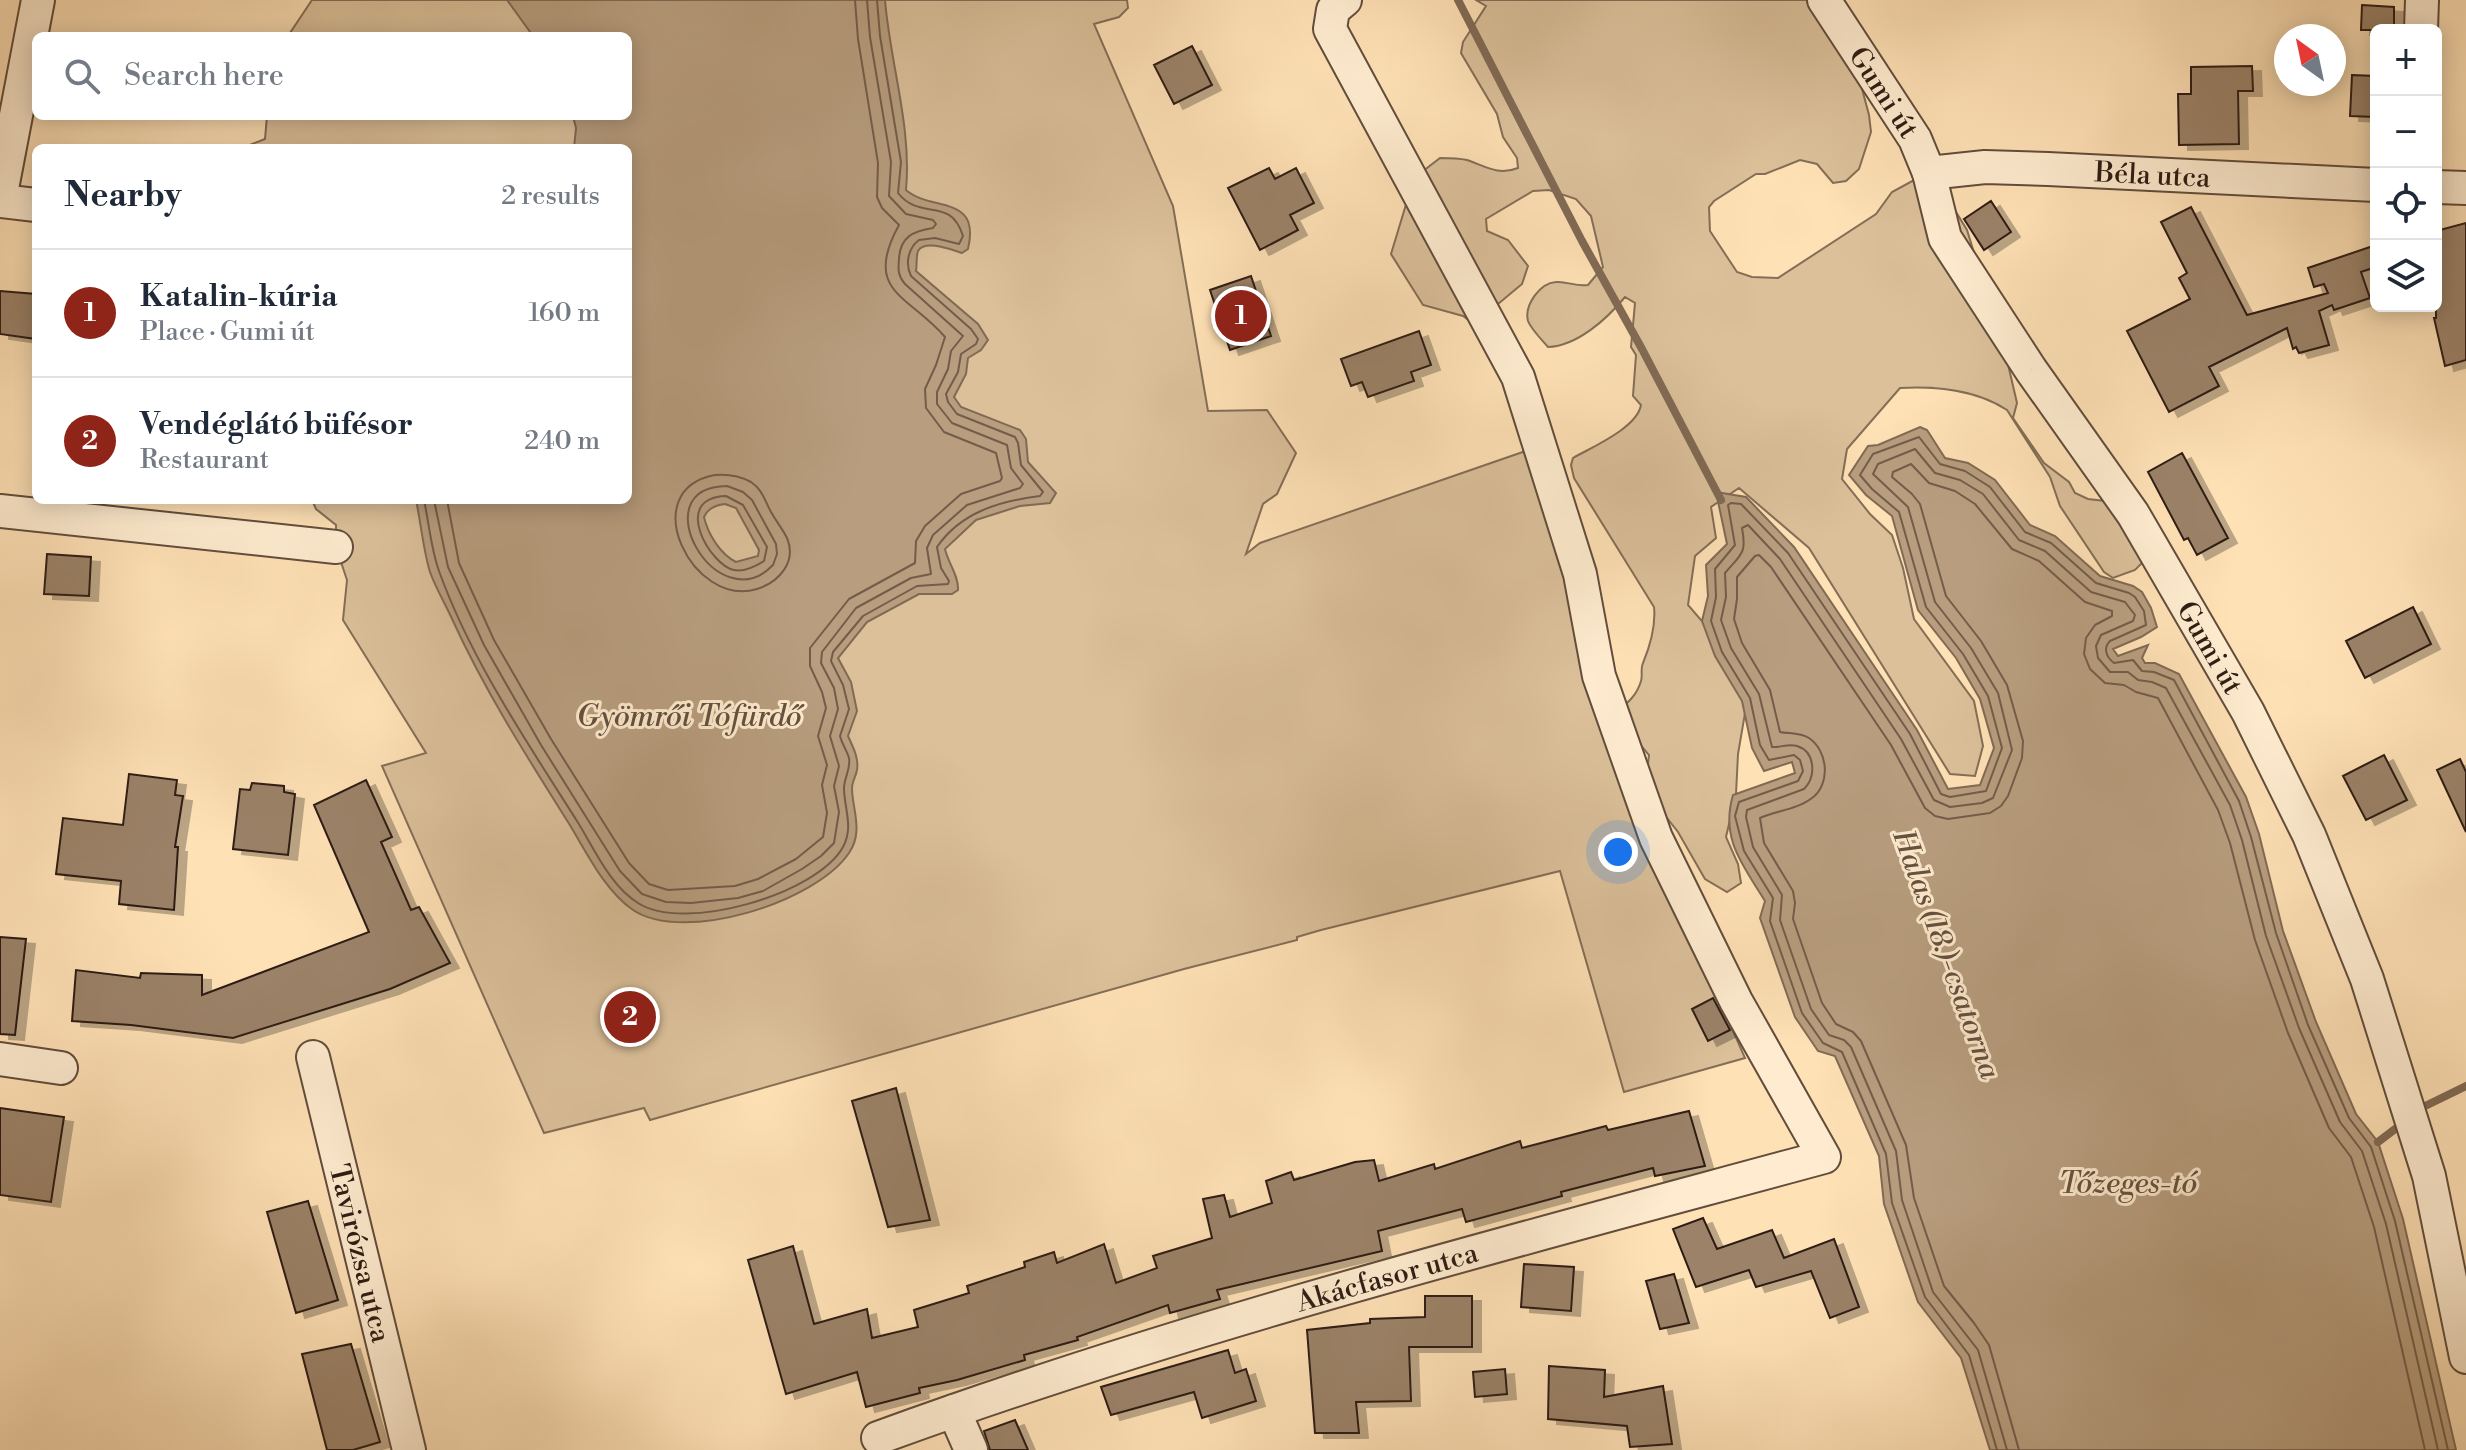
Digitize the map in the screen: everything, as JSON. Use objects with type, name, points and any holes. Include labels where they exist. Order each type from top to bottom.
[{"type":"street","points":[[32,204],[0,200],[38,0]]},
{"type":"street","name":"Akácfasor utca","points":[[878,1438],[1312,1297],[1824,1157],[1736,1001],[1656,838],[1599,676],[1580,574],[1518,377],[1330,29],[1333,10],[1345,0]]},
{"type":"street","name":"Gumi út","points":[[1824,0],[1915,139],[1929,173],[1945,238],[2031,370],[2133,514],[2248,712],[2309,835],[2367,979],[2429,1176],[2466,1357]]},
{"type":"street","points":[[2421,24],[2422,0]]},
{"type":"street","name":"Béla utca","points":[[1929,173],[1985,167],[2370,185]]},
{"type":"street","points":[[2442,187],[2466,188]]},
{"type":"street","points":[[0,511],[336,547]]},
{"type":"street","name":"Tavirózsa utca","points":[[313,1057],[409,1450]]},
{"type":"street","points":[[0,1059],[61,1068]]},
{"type":"street","points":[[954,1411],[971,1450]]},
{"type":"shaded area","points":[[312,0],[1127,0],[1128,8],[1119,17],[1094,24],[1173,206],[1208,411],[1267,410],[1296,453],[1277,494],[1263,504],[1246,554],[1260,543],[1540,446],[1652,847],[1745,1058],[1624,1092],[1560,871],[1321,930],[1297,937],[1297,940],[650,1120],[644,1108],[544,1133],[382,766],[426,753],[343,620],[347,580],[336,547],[336,525],[314,504],[632,504],[632,144],[252,144],[265,139],[267,120],[632,120],[632,32],[291,32]]},
{"type":"shaded area","points":[[1476,0],[1809,0],[1861,85],[1871,132],[1859,169],[1846,181],[1833,183],[1817,164],[1800,160],[1765,174],[1756,174],[1709,207],[1710,231],[1737,272],[1752,277],[1778,278],[1876,214],[1892,192],[1927,173],[1937,181],[1967,230],[2007,360],[2017,403],[2013,418],[2044,463],[2069,482],[2075,493],[2088,499],[2105,501],[2140,528],[2144,561],[2135,570],[2113,578],[2104,572],[2060,506],[2050,477],[2007,410],[1969,394],[1941,389],[1900,388],[1847,449],[1842,479],[1870,514],[1892,535],[1914,619],[1974,701],[1983,746],[1975,776],[1950,774],[1809,548],[1739,488],[1711,507],[1716,538],[1695,556],[1688,605],[1751,678],[1738,754],[1736,794],[1726,837],[1738,864],[1741,883],[1727,892],[1705,879],[1678,832],[1645,790],[1649,755],[1626,728],[1617,711],[1632,698],[1642,679],[1642,665],[1653,629],[1654,607],[1574,478],[1571,465],[1573,458],[1613,436],[1638,413],[1641,405],[1633,396],[1636,355],[1631,347],[1635,303],[1625,297],[1591,330],[1570,342],[1548,347],[1528,321],[1528,308],[1544,286],[1556,282],[1588,285],[1603,267],[1591,216],[1576,199],[1549,190],[1533,191],[1486,219],[1487,231],[1508,240],[1528,266],[1522,284],[1474,324],[1463,316],[1423,305],[1391,254],[1414,178],[1440,158],[1467,160],[1498,171],[1518,168],[1517,158],[1503,137],[1497,114],[1461,53],[1463,42],[1486,6]]},
{"type":"water","name":"Gyömrői Tófürdő","points":[[507,0],[885,0],[906,143],[906,190],[916,197],[961,212],[970,232],[968,249],[962,253],[939,246],[926,246],[918,251],[917,256],[916,271],[978,324],[988,340],[981,350],[968,358],[966,374],[954,397],[961,407],[1020,430],[1026,439],[1028,462],[1056,493],[1050,503],[1020,506],[976,520],[945,549],[958,590],[952,594],[919,594],[867,622],[838,658],[851,682],[857,711],[848,736],[857,766],[852,788],[857,828],[853,845],[832,871],[808,887],[780,902],[715,920],[684,922],[656,919],[633,910],[604,881],[522,748],[465,647],[430,572],[417,504],[632,504],[632,144],[574,144],[574,120],[632,120],[632,32],[530,32]],"holes":[[[718,505],[736,508],[759,550],[758,556],[736,562],[716,543],[704,517]]]},
{"type":"water","name":"Tőzeges-tó","points":[[1920,427],[1927,430],[1945,458],[1968,463],[1995,480],[2030,525],[2055,536],[2100,576],[2133,586],[2142,592],[2151,608],[2157,627],[2113,649],[2118,656],[2148,645],[2142,658],[2145,663],[2155,663],[2179,674],[2246,797],[2259,834],[2283,931],[2316,1022],[2356,1114],[2378,1142],[2403,1219],[2456,1450],[1990,1450],[1961,1358],[1918,1302],[1884,1204],[1879,1156],[1835,1056],[1818,1051],[1795,1017],[1760,918],[1765,901],[1736,851],[1729,825],[1733,795],[1795,773],[1792,762],[1764,771],[1752,748],[1742,701],[1715,656],[1702,621],[1708,596],[1706,565],[1727,544],[1716,492],[1746,497],[1794,547],[1917,730],[1948,789],[1980,785],[1994,748],[1980,699],[1956,658],[1918,610],[1892,516],[1866,495],[1849,475],[1868,446],[1878,445]]},
{"type":"building","points":[[2362,5],[2394,7],[2394,24],[2370,24],[2370,30],[2361,30]]},
{"type":"building","points":[[1192,46],[1212,85],[1174,104],[1154,65]]},
{"type":"building","points":[[2252,66],[2253,91],[2238,91],[2239,144],[2179,145],[2178,94],[2191,94],[2191,67]]},
{"type":"building","points":[[2352,75],[2370,76],[2370,117],[2350,116]]},
{"type":"building","points":[[1269,168],[1275,179],[1296,168],[1314,203],[1290,215],[1298,230],[1260,250],[1228,188]]},
{"type":"building","points":[[1991,201],[2011,232],[1984,250],[1964,219]]},
{"type":"building","points":[[2191,207],[2247,315],[2328,293],[2324,284],[2314,287],[2308,268],[2370,247],[2370,269],[2361,272],[2370,298],[2334,310],[2332,305],[2319,311],[2329,345],[2299,353],[2296,347],[2293,349],[2287,328],[2209,367],[2219,386],[2169,412],[2127,331],[2190,299],[2179,278],[2187,273],[2161,222]]},
{"type":"building","points":[[2466,223],[2466,360],[2445,366],[2434,318],[2436,312],[2442,312],[2442,229]]},
{"type":"building","points":[[1251,276],[1271,336],[1230,350],[1210,290]]},
{"type":"building","points":[[0,291],[32,294],[32,338],[0,334]]},
{"type":"building","points":[[1419,331],[1431,365],[1411,372],[1414,381],[1368,397],[1362,382],[1351,386],[1341,359]]},
{"type":"building","points":[[2182,453],[2228,538],[2197,555],[2188,538],[2184,540],[2148,472]]},
{"type":"building","points":[[47,554],[91,557],[89,596],[44,594]]},
{"type":"building","points":[[2413,607],[2431,644],[2365,678],[2346,641]]},
{"type":"building","points":[[2384,755],[2407,800],[2366,820],[2343,776]]},
{"type":"building","points":[[2460,759],[2466,772],[2466,832],[2437,770]]},
{"type":"building","points":[[129,774],[177,780],[175,795],[183,796],[175,847],[178,847],[174,910],[119,904],[121,881],[56,874],[63,818],[123,825]]},
{"type":"building","points":[[366,780],[392,837],[381,842],[411,910],[419,907],[450,963],[390,989],[233,1038],[72,1021],[76,970],[140,978],[141,973],[202,975],[202,995],[369,932],[314,805]]},
{"type":"building","points":[[252,783],[284,786],[284,792],[295,794],[288,855],[233,849],[240,789],[250,790]]},
{"type":"building","points":[[0,937],[26,939],[15,1035],[0,1034]]},
{"type":"building","points":[[1713,998],[1730,1030],[1708,1041],[1692,1009]]},
{"type":"building","points":[[896,1088],[930,1220],[888,1227],[852,1101]]},
{"type":"building","points":[[0,1108],[64,1117],[51,1202],[0,1195]]},
{"type":"building","points":[[1689,1111],[1705,1166],[1655,1176],[1653,1168],[1561,1192],[1562,1196],[1466,1222],[1462,1209],[1378,1231],[1382,1251],[1217,1290],[1220,1299],[1170,1313],[1168,1305],[1077,1337],[1078,1340],[1024,1355],[1025,1360],[919,1388],[920,1393],[866,1407],[857,1372],[786,1394],[748,1260],[793,1246],[814,1324],[867,1309],[872,1338],[918,1327],[914,1310],[969,1293],[967,1286],[1025,1267],[1024,1262],[1054,1252],[1057,1263],[1104,1244],[1116,1283],[1157,1268],[1153,1256],[1212,1238],[1203,1199],[1224,1195],[1230,1217],[1272,1203],[1266,1181],[1291,1172],[1294,1180],[1355,1162],[1374,1160],[1379,1181],[1434,1164],[1435,1169],[1520,1141],[1522,1148],[1606,1126],[1608,1130]]},
{"type":"building","points":[[308,1201],[338,1300],[296,1313],[267,1212]]},
{"type":"building","points":[[1703,1218],[1717,1249],[1772,1230],[1784,1258],[1834,1239],[1859,1307],[1830,1318],[1811,1271],[1756,1287],[1749,1270],[1696,1287],[1673,1229]]},
{"type":"building","points":[[1524,1264],[1574,1267],[1571,1311],[1521,1307]]},
{"type":"building","points":[[1674,1274],[1689,1323],[1660,1329],[1646,1281]]},
{"type":"building","points":[[1425,1296],[1472,1296],[1472,1347],[1409,1347],[1411,1401],[1356,1402],[1359,1433],[1315,1433],[1307,1330],[1370,1323],[1370,1319],[1425,1317]]},
{"type":"building","points":[[351,1344],[380,1442],[353,1450],[327,1450],[302,1354]]},
{"type":"building","points":[[1228,1350],[1235,1373],[1246,1369],[1256,1401],[1202,1418],[1194,1392],[1111,1415],[1101,1387]]},
{"type":"building","points":[[1549,1366],[1605,1370],[1604,1397],[1663,1386],[1672,1444],[1630,1447],[1627,1426],[1548,1419]]},
{"type":"building","points":[[1505,1369],[1507,1394],[1475,1397],[1473,1372]]},
{"type":"building","points":[[1015,1420],[1028,1450],[990,1450],[984,1431]]},
{"type":"waterway","points":[[1458,0],[1582,241],[1721,500]]},
{"type":"waterway","points":[[2419,1109],[2466,1086]]},
{"type":"waterway","points":[[2378,1142],[2403,1123]]},
{"type":"place","name":"Katalin-kúria","points":[[1241,316]]},
{"type":"place","name":"Vendéglátó büfésor","points":[[630,1017]]},
{"type":"water label","name":"Halas (18.)-csatorna","points":[[1947,954]]}]
